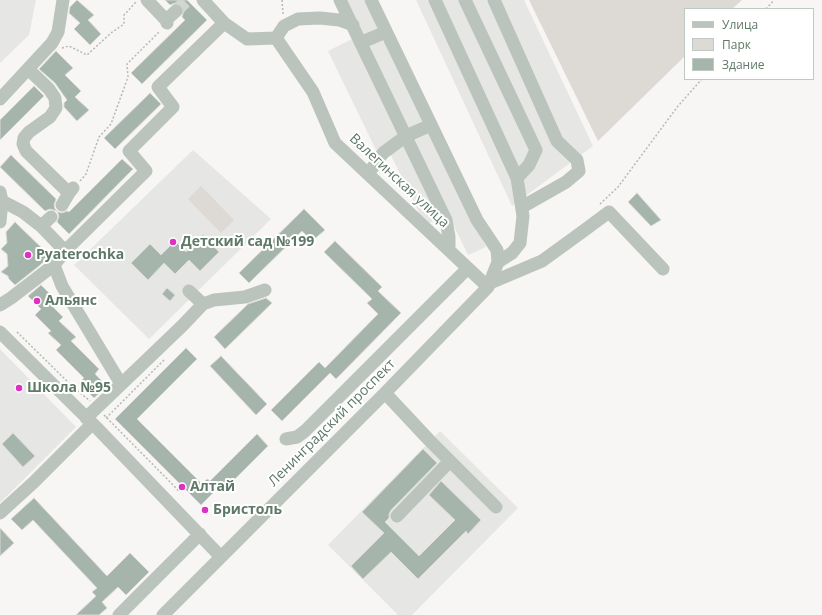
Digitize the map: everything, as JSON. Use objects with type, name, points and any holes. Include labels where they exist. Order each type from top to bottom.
[{"type":"street","points":[[0,99],[52,43],[58,32],[63,0]]},
{"type":"street","points":[[147,0],[166,21],[176,11]]},
{"type":"street","points":[[204,0],[224,22],[247,39],[276,38],[284,26],[298,19],[320,18],[339,20],[353,26]]},
{"type":"street","points":[[340,0],[362,42],[446,220],[449,250]]},
{"type":"street","points":[[371,0],[477,220],[497,250],[498,262],[489,285]]},
{"type":"street","points":[[435,0],[517,178],[523,216],[520,243],[512,252],[498,262]]},
{"type":"street","points":[[464,0],[536,150],[529,165],[517,178]]},
{"type":"street","points":[[494,0],[557,141],[577,160],[579,171],[566,182],[522,206]]},
{"type":"street","points":[[0,305],[54,265],[66,251],[146,171],[129,151],[173,107],[158,87],[224,22]]},
{"type":"street","points":[[362,42],[386,32]]},
{"type":"street","name":"Валегинская улица","points":[[276,38],[313,92],[335,143],[468,268],[489,285]]},
{"type":"street","points":[[28,69],[49,89],[55,98],[56,108],[50,117],[29,132],[24,138],[23,144],[26,151],[71,190],[62,205]]},
{"type":"street","points":[[368,174],[384,153],[406,136],[431,125]]},
{"type":"street","points":[[1,197],[41,226],[66,251]]},
{"type":"street","points":[[0,222],[1,197]]},
{"type":"street","points":[[489,285],[542,260],[608,212],[663,269]]},
{"type":"street","points":[[41,226],[51,217]]},
{"type":"street","points":[[54,265],[62,286],[121,384]]},
{"type":"street","points":[[286,439],[297,437],[305,431],[468,268]]},
{"type":"street","name":"Ленинградский проспект","points":[[163,615],[385,393],[489,285]]},
{"type":"street","points":[[0,513],[34,482],[91,423],[121,384],[171,337],[202,304],[214,300],[245,297],[265,290]]},
{"type":"street","points":[[189,291],[202,304]]},
{"type":"street","points":[[0,332],[221,557]]},
{"type":"street","points":[[385,393],[496,507]]},
{"type":"street","points":[[397,516],[450,461]]},
{"type":"street","points":[[119,615],[200,534]]},
{"type":"path","points":[[43,52],[69,46],[87,55],[111,33],[124,24],[124,15],[137,0]]},
{"type":"path","points":[[282,0],[284,26]]},
{"type":"path","points":[[767,8],[774,0]]},
{"type":"path","points":[[71,190],[86,174],[99,137],[111,124],[128,77],[127,64],[166,21]]},
{"type":"path","points":[[596,208],[618,187],[678,106],[701,80]]},
{"type":"path","points":[[91,423],[165,358]]},
{"type":"shaded area","points":[[0,0],[36,0],[29,35],[0,63]]},
{"type":"shaded area","points":[[345,0],[364,0],[486,247],[468,255],[448,214],[425,225],[386,145],[376,150],[328,51],[362,34]]},
{"type":"shaded area","points":[[416,0],[524,0],[593,146],[512,206]]},
{"type":"shaded area","name":"Детский сад №199","points":[[193,150],[271,219],[149,339],[74,265]]},
{"type":"shaded area","name":"Школа №95","points":[[0,349],[76,427],[0,503]]},
{"type":"shaded area","points":[[440,431],[518,508],[412,615],[398,615],[328,545]]},
{"type":"green space","points":[[529,0],[742,0],[733,8],[684,8],[684,57],[598,141]]},
{"type":"green space","points":[[201,186],[234,220],[221,233],[188,199]]},
{"type":"building","points":[[77,0],[94,15],[88,20],[101,34],[90,45],[74,29],[80,23],[69,13],[70,7]]},
{"type":"building","points":[[165,0],[187,0],[207,20],[142,84],[131,73],[185,20],[182,17],[184,10],[182,5],[175,3],[170,5]]},
{"type":"building","points":[[56,51],[73,68],[65,75],[81,91],[75,97],[89,110],[77,121],[64,107],[64,103],[67,100],[55,83],[39,69]]},
{"type":"building","points":[[34,86],[44,96],[0,140],[0,120]]},
{"type":"building","points":[[150,93],[161,104],[115,149],[104,138]]},
{"type":"building","points":[[11,155],[56,199],[54,205],[57,211],[50,209],[45,211],[0,167]]},
{"type":"building","points":[[122,159],[133,169],[69,234],[57,222],[59,216],[57,211],[62,213],[67,211],[69,212]]},
{"type":"building","points":[[637,193],[661,220],[651,226],[628,202]]},
{"type":"building","points":[[304,209],[325,230],[312,241],[302,231],[249,283],[239,273]]},
{"type":"building","name":"Pyaterochka","points":[[15,222],[50,256],[15,285],[8,276],[1,272],[8,266],[7,254],[1,249],[7,243],[6,232]]},
{"type":"building","points":[[203,235],[219,252],[200,271],[189,260],[175,274],[164,263],[148,280],[131,263],[150,244],[161,255],[175,241],[186,252]]},
{"type":"building","points":[[335,241],[382,287],[378,291],[401,313],[336,379],[330,373],[282,421],[271,410],[319,362],[325,368],[378,314],[367,303],[372,299],[324,252]]},
{"type":"building","points":[[41,285],[56,300],[51,305],[63,317],[59,321],[76,337],[71,341],[99,369],[95,374],[107,386],[94,398],[79,383],[84,378],[56,350],[61,345],[48,333],[51,331],[35,315],[41,309],[28,296]]},
{"type":"building","points":[[167,288],[175,295],[170,301],[162,294]]},
{"type":"building","points":[[266,298],[272,303],[225,349],[214,337],[248,304]]},
{"type":"building","points":[[186,348],[197,359],[137,419],[202,484],[207,479],[210,481],[257,434],[268,446],[221,493],[217,489],[201,505],[115,419]]},
{"type":"building","points":[[221,356],[267,404],[256,415],[210,366]]},
{"type":"building","points":[[13,433],[35,456],[23,467],[2,444]]},
{"type":"building","points":[[423,449],[437,463],[391,510],[389,518],[385,522],[419,556],[455,520],[429,495],[441,481],[481,520],[468,534],[466,531],[418,579],[391,552],[363,579],[351,566],[384,533],[362,512]]},
{"type":"building","points":[[34,498],[107,576],[130,553],[149,572],[126,595],[118,587],[102,602],[107,608],[99,615],[76,615],[96,596],[92,592],[97,588],[33,520],[22,530],[11,519]]},
{"type":"building","points":[[0,528],[14,543],[0,556]]},
{"type":"tunnel","points":[[176,11],[187,0]]},
{"type":"place","name":"Детский сад №199","points":[[173,242]]},
{"type":"place","name":"Pyaterochka","points":[[28,255]]},
{"type":"place","name":"Альянс","points":[[37,301]]},
{"type":"place","name":"Школа №95","points":[[19,388]]},
{"type":"place","name":"Алтай","points":[[182,487]]},
{"type":"place","name":"Бристоль","points":[[205,510]]}]
